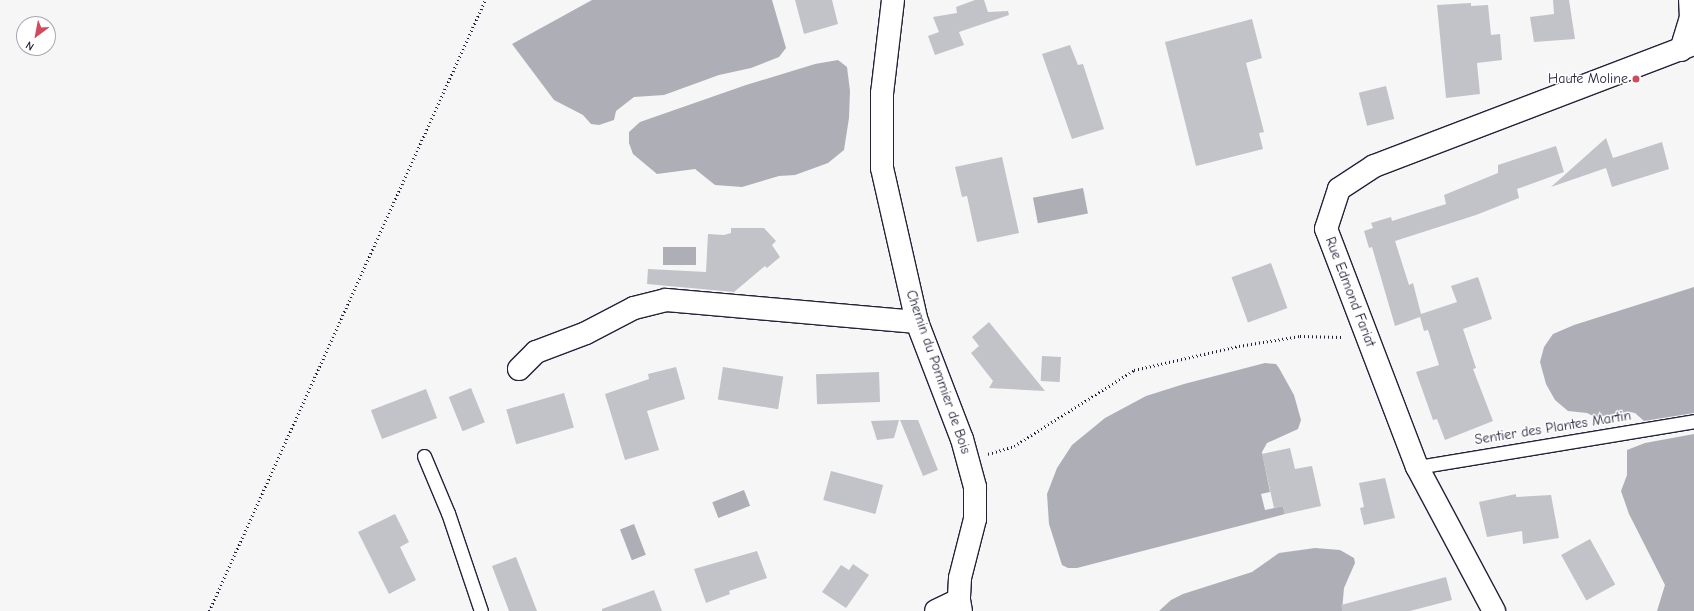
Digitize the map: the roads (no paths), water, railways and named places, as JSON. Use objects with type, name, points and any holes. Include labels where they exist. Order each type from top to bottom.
[{"type":"street","name":"Chemin du Pommier de Bois","points":[[893,0],[882,93],[882,168],[918,322],[969,460],[975,487],[976,519],[960,578],[960,605]]},
{"type":"street","points":[[1687,47],[1691,18],[1690,0]]},
{"type":"street","name":"Rue Edmond Fariat","points":[[1494,611],[1417,467],[1326,229],[1339,189],[1374,166],[1687,47]]},
{"type":"street","points":[[518,369],[536,352],[586,333],[634,308],[666,300],[918,322]]},
{"type":"street","points":[[936,611],[960,605]]},
{"type":"lane","name":"Sentier des Plantes Martin","points":[[1417,467],[1694,421]]},
{"type":"lane","points":[[424,456],[448,513],[481,611]]},
{"type":"place","name":"Haute Moline","points":[[1636,79]]}]
